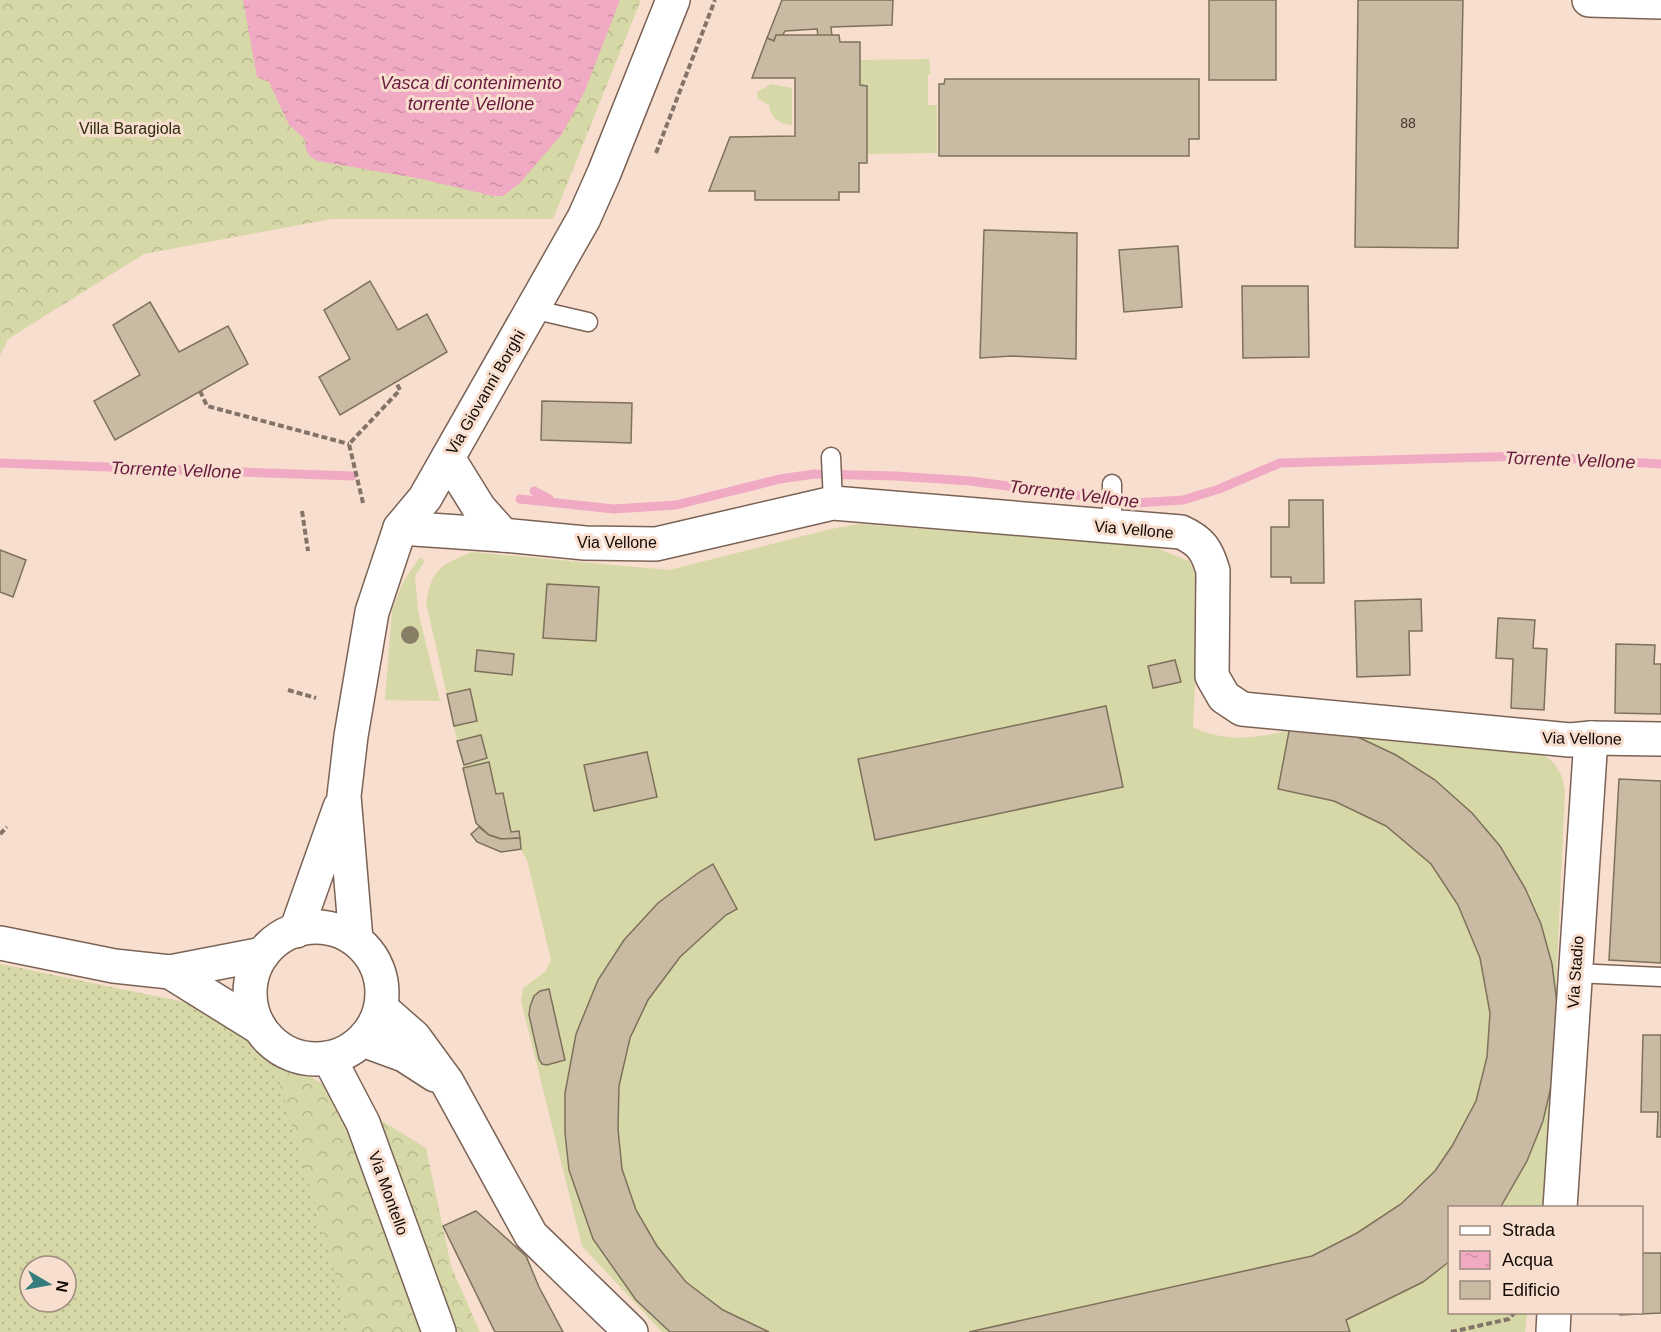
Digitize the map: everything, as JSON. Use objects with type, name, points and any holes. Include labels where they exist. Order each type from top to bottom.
[{"type":"street","name":"Via Giovanni Borghi","points":[[356,940],[344,796],[351,736],[372,612],[400,528],[425,498],[588,209],[673,0]]},
{"type":"street","points":[[1589,0],[1661,2]]},
{"type":"street","points":[[448,458],[479,508],[503,535]]},
{"type":"street","name":"Via Vellone","points":[[400,528],[585,543],[656,543],[833,503],[1181,532],[1195,538],[1209,554],[1212,571],[1212,676],[1224,697],[1242,709],[1570,741],[1591,738],[1661,739]]},
{"type":"street","name":"Via Stadio","points":[[1560,1206],[1591,738]]},
{"type":"street","name":"Via Giovanni Borghi","points":[[296,930],[344,796]]},
{"type":"street","points":[[170,972],[260,1028],[274,1044],[291,1055],[310,1059],[329,1058],[347,1052],[363,1040],[374,1026],[381,1008],[382,989],[378,970],[369,954],[356,940],[337,930],[317,927],[296,930],[278,940],[263,954],[254,971],[250,991],[253,1010],[260,1028]]},
{"type":"street","points":[[0,943],[114,966],[170,972],[263,954]]},
{"type":"street","points":[[381,1008],[414,1037],[447,1082],[531,1235],[631,1332]]},
{"type":"street","points":[[363,1040],[404,1055],[447,1082]]},
{"type":"street","name":"Via Montello","points":[[329,1058],[363,1123],[439,1332]]},
{"type":"street","points":[[1553,1332],[1554,1314]]},
{"type":"lane","points":[[532,309],[588,322]]},
{"type":"lane","points":[[831,457],[833,503]]},
{"type":"lane","points":[[1112,484],[1112,527]]},
{"type":"lane","points":[[1575,973],[1661,977]]},
{"type":"path","points":[[656,153],[715,0]]},
{"type":"path","points":[[350,444],[400,390],[396,382]]},
{"type":"path","points":[[200,391],[207,406],[350,444]]},
{"type":"path","points":[[350,444],[363,503]]},
{"type":"path","points":[[302,511],[308,550]]},
{"type":"path","points":[[288,690],[316,698]]},
{"type":"path","points":[[0,834],[7,827]]},
{"type":"path","points":[[1452,1332],[1509,1319],[1513,1314]]},
{"type":"green space","name":"Villa Baragiola","points":[[0,0],[641,0],[553,219],[331,219],[144,254],[8,339],[0,356]]},
{"type":"green space","points":[[929,59],[931,74],[928,74],[928,105],[937,105],[937,153],[867,154],[867,86],[860,85],[860,60]]},
{"type":"green space","points":[[771,84],[792,88],[792,125],[776,119],[769,105],[758,99],[757,92]]},
{"type":"green space","points":[[859,524],[1152,546],[1189,561],[1200,584],[1193,727],[1216,735],[1239,738],[1286,731],[1533,750],[1555,765],[1562,776],[1565,791],[1546,1206],[1448,1206],[1448,1314],[1527,1314],[1525,1332],[662,1332],[582,1246],[521,1001],[523,988],[545,972],[551,960],[527,860],[521,850],[501,852],[477,842],[471,834],[479,827],[476,823],[426,603],[431,582],[445,565],[472,552],[669,570]]},
{"type":"green space","points":[[420,557],[425,561],[415,576],[418,611],[440,701],[385,700],[392,610],[403,582]]},
{"type":"green space","points":[[0,964],[193,1004],[426,1148],[451,1266],[480,1332],[0,1332]]},
{"type":"green space","points":[[0,964],[193,1004],[271,1053],[352,1332],[0,1332]]},
{"type":"water","name":"Vasca di contenimento torrente Vellone","points":[[243,0],[620,0],[584,93],[562,134],[519,184],[503,196],[493,196],[422,179],[318,161],[311,157],[306,150],[305,139],[289,125],[269,82],[257,77]]},
{"type":"building","points":[[782,0],[893,0],[892,25],[831,27],[832,36],[818,36],[817,29],[785,31],[782,36],[776,35],[774,41],[767,38]]},
{"type":"building","points":[[1209,0],[1276,0],[1276,80],[1209,80]]},
{"type":"building","points":[[1358,0],[1463,0],[1458,248],[1355,247]]},
{"type":"building","points":[[776,35],[839,35],[840,42],[860,42],[860,85],[867,86],[867,163],[859,163],[859,192],[839,192],[839,200],[755,200],[755,191],[709,191],[730,137],[795,136],[795,78],[752,78],[767,38],[774,41]]},
{"type":"building","points":[[945,79],[1199,79],[1199,139],[1189,139],[1189,156],[939,156],[939,84],[944,84]]},
{"type":"building","points":[[984,230],[1077,233],[1076,359],[1012,356],[980,358]]},
{"type":"building","points":[[1178,246],[1182,307],[1124,312],[1119,250]]},
{"type":"building","points":[[370,281],[398,330],[427,314],[447,352],[340,415],[319,377],[350,359],[324,310]]},
{"type":"building","points":[[1242,286],[1308,286],[1309,357],[1243,358]]},
{"type":"building","points":[[150,302],[179,352],[228,326],[248,364],[115,440],[94,401],[140,375],[113,325]]},
{"type":"building","points":[[542,401],[632,403],[631,443],[541,440]]},
{"type":"building","points":[[1289,500],[1323,500],[1324,583],[1291,583],[1291,577],[1271,577],[1271,527],[1289,527]]},
{"type":"building","points":[[0,550],[26,560],[13,597],[0,592]]},
{"type":"building","points":[[547,584],[599,587],[596,641],[543,638]]},
{"type":"building","points":[[1421,599],[1422,631],[1409,631],[1410,675],[1357,677],[1355,601]]},
{"type":"building","points":[[1498,618],[1535,620],[1533,648],[1547,649],[1544,710],[1511,708],[1513,659],[1496,658]]},
{"type":"building","points":[[1616,644],[1655,645],[1654,664],[1661,664],[1661,714],[1615,713]]},
{"type":"building","points":[[477,650],[514,654],[512,675],[475,671]]},
{"type":"building","points":[[1175,660],[1181,682],[1153,688],[1148,666]]},
{"type":"building","points":[[470,689],[477,721],[454,726],[447,694]]},
{"type":"building","points":[[1106,706],[1123,787],[875,840],[858,759]]},
{"type":"building","points":[[1291,721],[1321,726],[1360,738],[1396,755],[1435,780],[1472,813],[1500,846],[1525,888],[1541,924],[1552,964],[1557,1004],[1554,1074],[1543,1121],[1527,1161],[1501,1206],[1448,1206],[1448,1263],[1423,1282],[1346,1320],[1350,1332],[969,1332],[1312,1256],[1357,1233],[1401,1204],[1435,1171],[1452,1146],[1476,1101],[1487,1057],[1490,1013],[1480,958],[1458,905],[1431,864],[1386,826],[1334,801],[1278,789]]},
{"type":"building","points":[[481,735],[487,758],[464,765],[457,741]]},
{"type":"building","points":[[647,752],[657,797],[594,811],[584,765]]},
{"type":"building","points":[[489,762],[496,794],[503,793],[511,832],[519,831],[520,838],[501,839],[489,835],[476,823],[463,768]]},
{"type":"building","points":[[1619,779],[1661,781],[1661,963],[1609,960]]},
{"type":"building","points":[[479,827],[489,835],[501,839],[520,838],[521,849],[501,852],[477,842],[471,834]]},
{"type":"building","points":[[713,864],[737,909],[726,915],[680,957],[648,1000],[630,1038],[619,1086],[618,1129],[622,1169],[636,1210],[657,1246],[686,1282],[723,1310],[769,1332],[670,1332],[636,1300],[593,1239],[569,1170],[565,1133],[565,1093],[576,1034],[598,980],[624,940],[658,903]]},
{"type":"building","points":[[549,989],[565,1060],[547,1065],[542,1064],[539,1059],[529,1015],[534,996],[540,991]]},
{"type":"building","points":[[1643,1035],[1661,1035],[1661,1137],[1657,1137],[1658,1112],[1641,1112]]},
{"type":"building","points":[[476,1211],[526,1256],[539,1287],[563,1332],[495,1332],[443,1226]]},
{"type":"building","points":[[1643,1253],[1661,1253],[1661,1313],[1643,1314]]},
{"type":"waterway","name":"Torrente Vellone","points":[[520,499],[614,509],[676,505],[780,479],[814,474],[970,481],[1136,503],[1183,500],[1219,489],[1280,463],[1525,456],[1661,464]]},
{"type":"waterway","name":"Torrente Vellone","points":[[0,463],[352,476]]},
{"type":"waterway","points":[[534,491],[549,499]]}]
